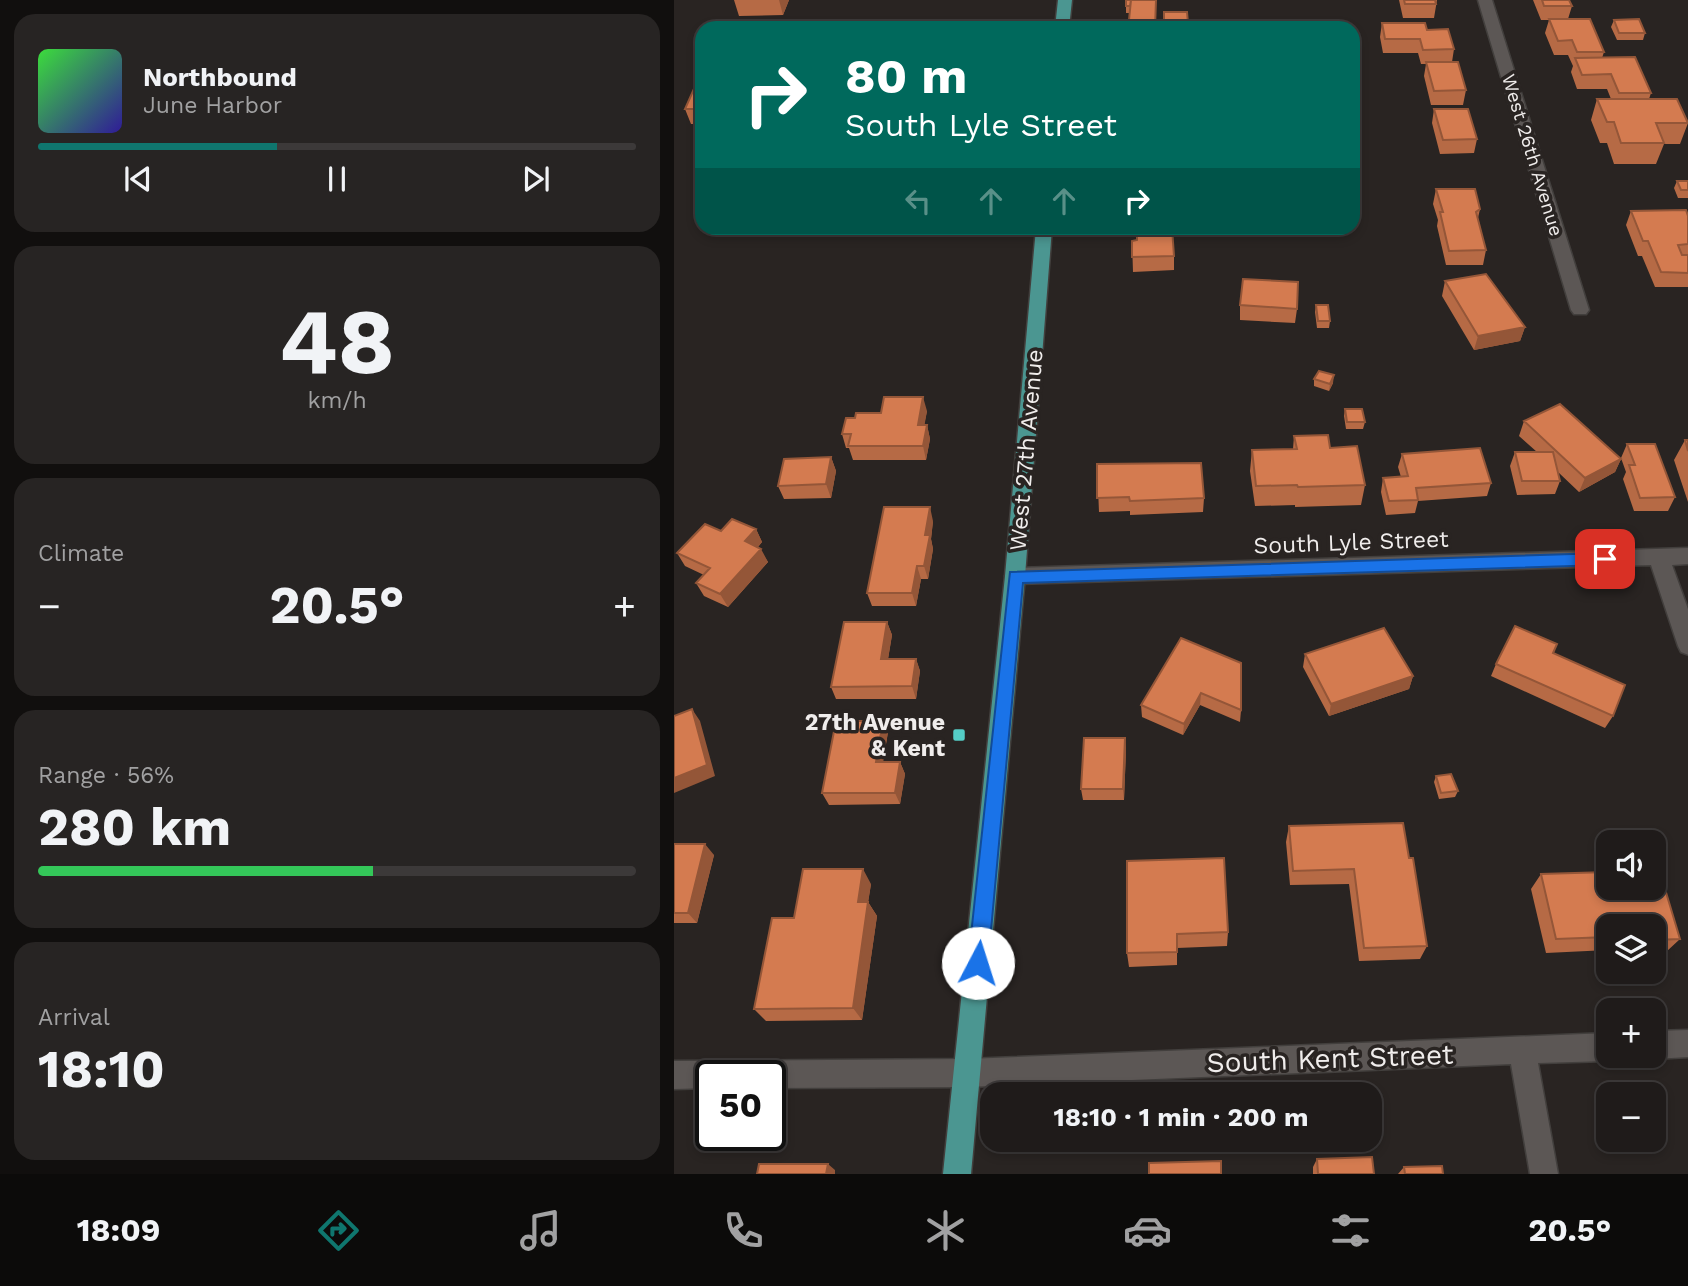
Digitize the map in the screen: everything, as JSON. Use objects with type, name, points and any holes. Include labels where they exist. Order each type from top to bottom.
[{"type":"main road","points":[[1063,21],[1065,0]]},
{"type":"main road","name":"West 27th Avenue","points":[[957,1174],[1015,576],[1043,235]]},
{"type":"street","name":"West 26th Avenue","points":[[1485,0],[1580,310]]},
{"type":"street","name":"South Lyle Street","points":[[1015,576],[1688,556]]},
{"type":"street","points":[[1659,557],[1688,646]]},
{"type":"street","points":[[1666,1044],[1688,1043]]},
{"type":"street","name":"South Kent Street","points":[[674,1075],[967,1073],[1596,1047]]},
{"type":"street","points":[[1522,1050],[1544,1174]]},
{"type":"building","points":[[1131,0],[1156,0],[1155,21],[1124,21],[1129,20]]},
{"type":"building","points":[[1404,0],[1435,0],[1436,4],[1405,4]]},
{"type":"building","points":[[1542,0],[1569,0],[1572,6],[1544,6]]},
{"type":"building","points":[[1164,12],[1187,12],[1188,21],[1164,21]]},
{"type":"building","points":[[1549,19],[1590,19],[1604,52],[1577,52],[1572,40],[1558,41]]},
{"type":"building","points":[[1639,19],[1645,33],[1619,33],[1614,20]]},
{"type":"building","points":[[1382,23],[1425,23],[1427,30],[1448,29],[1454,49],[1423,50],[1420,39],[1385,39]]},
{"type":"building","points":[[1635,57],[1651,93],[1619,93],[1611,74],[1582,75],[1575,58]]},
{"type":"building","points":[[1426,62],[1458,62],[1466,90],[1434,91]]},
{"type":"building","points":[[695,86],[695,109],[685,109]]},
{"type":"building","points":[[1597,99],[1677,99],[1688,123],[1656,123],[1664,143],[1621,143],[1614,122],[1607,122]]},
{"type":"building","points":[[1434,109],[1468,109],[1477,139],[1443,140]]},
{"type":"building","points":[[1677,181],[1688,181],[1688,190],[1681,190]]},
{"type":"building","points":[[1436,189],[1475,189],[1480,209],[1476,212],[1486,250],[1449,251],[1440,212],[1443,212]]},
{"type":"building","points":[[1686,210],[1688,244],[1678,245],[1682,255],[1688,255],[1688,273],[1661,272],[1648,241],[1643,241],[1631,211]]},
{"type":"building","points":[[1137,235],[1172,235],[1174,256],[1132,257],[1132,241],[1137,240]]},
{"type":"building","points":[[1486,274],[1525,327],[1478,336],[1445,281]]},
{"type":"building","points":[[1243,279],[1298,282],[1297,309],[1240,305]]},
{"type":"building","points":[[1316,305],[1328,305],[1330,321],[1318,321]]},
{"type":"building","points":[[1319,371],[1334,375],[1330,384],[1314,379]]},
{"type":"building","points":[[884,397],[923,397],[918,425],[927,425],[923,446],[848,446],[851,434],[842,434],[846,418],[855,418],[856,413],[881,413]]},
{"type":"building","points":[[1560,404],[1621,459],[1585,478],[1524,421]]},
{"type":"building","points":[[1345,409],[1362,409],[1365,422],[1347,422]]},
{"type":"building","points":[[1328,435],[1330,448],[1357,446],[1365,485],[1256,486],[1252,450],[1297,449],[1294,436]]},
{"type":"building","points":[[1627,444],[1655,444],[1675,497],[1640,498],[1629,465],[1635,465]]},
{"type":"building","points":[[1480,448],[1491,483],[1416,488],[1418,500],[1389,501],[1383,478],[1408,476],[1402,454]]},
{"type":"building","points":[[1515,452],[1553,452],[1560,481],[1522,481]]},
{"type":"building","points":[[831,457],[826,484],[778,486],[784,459]]},
{"type":"building","points":[[1201,463],[1204,498],[1130,501],[1129,497],[1097,498],[1097,464]]},
{"type":"building","points":[[884,507],[930,507],[925,535],[930,535],[924,566],[917,566],[912,593],[867,593]]},
{"type":"building","points":[[732,519],[756,529],[745,541],[761,549],[720,594],[696,583],[710,568],[677,553],[705,524],[721,531]]},
{"type":"building","points":[[844,622],[887,622],[881,659],[916,659],[912,686],[831,687]]},
{"type":"building","points":[[1515,626],[1557,644],[1553,653],[1625,685],[1613,716],[1496,664]]},
{"type":"building","points":[[1384,628],[1413,676],[1331,704],[1305,654]]},
{"type":"building","points":[[1181,638],[1241,663],[1241,710],[1201,693],[1184,724],[1141,705]]},
{"type":"building","points":[[692,709],[707,765],[674,778],[674,716]]},
{"type":"building","points":[[836,721],[883,721],[876,762],[900,762],[895,793],[822,793]]},
{"type":"building","points":[[1084,738],[1125,738],[1123,789],[1081,789]]},
{"type":"building","points":[[1451,774],[1458,791],[1441,793],[1436,776]]},
{"type":"building","points":[[1403,823],[1409,858],[1413,858],[1427,946],[1364,948],[1354,869],[1293,871],[1289,826]]},
{"type":"building","points":[[674,844],[705,844],[688,913],[674,913]]},
{"type":"building","points":[[1224,858],[1228,932],[1177,934],[1177,952],[1127,953],[1127,861]]},
{"type":"building","points":[[803,869],[863,869],[858,902],[868,902],[853,1008],[754,1009],[772,918],[794,918]]},
{"type":"building","points":[[1596,872],[1596,900],[1666,900],[1666,892],[1680,939],[1666,940],[1666,914],[1596,914],[1596,937],[1556,939],[1541,874]]},
{"type":"building","points":[[1372,1157],[1374,1174],[1318,1174],[1317,1159]]},
{"type":"building","points":[[1221,1161],[1221,1174],[1149,1174],[1149,1163]]},
{"type":"building","points":[[759,1164],[828,1164],[826,1174],[757,1174]]},
{"type":"building","points":[[1442,1166],[1443,1174],[1405,1174],[1404,1167]]},
{"type":"place","name":"27th Avenue & Kent","points":[[959,735]]},
{"type":"route","points":[[978,963],[1015,576],[1605,559]]}]
